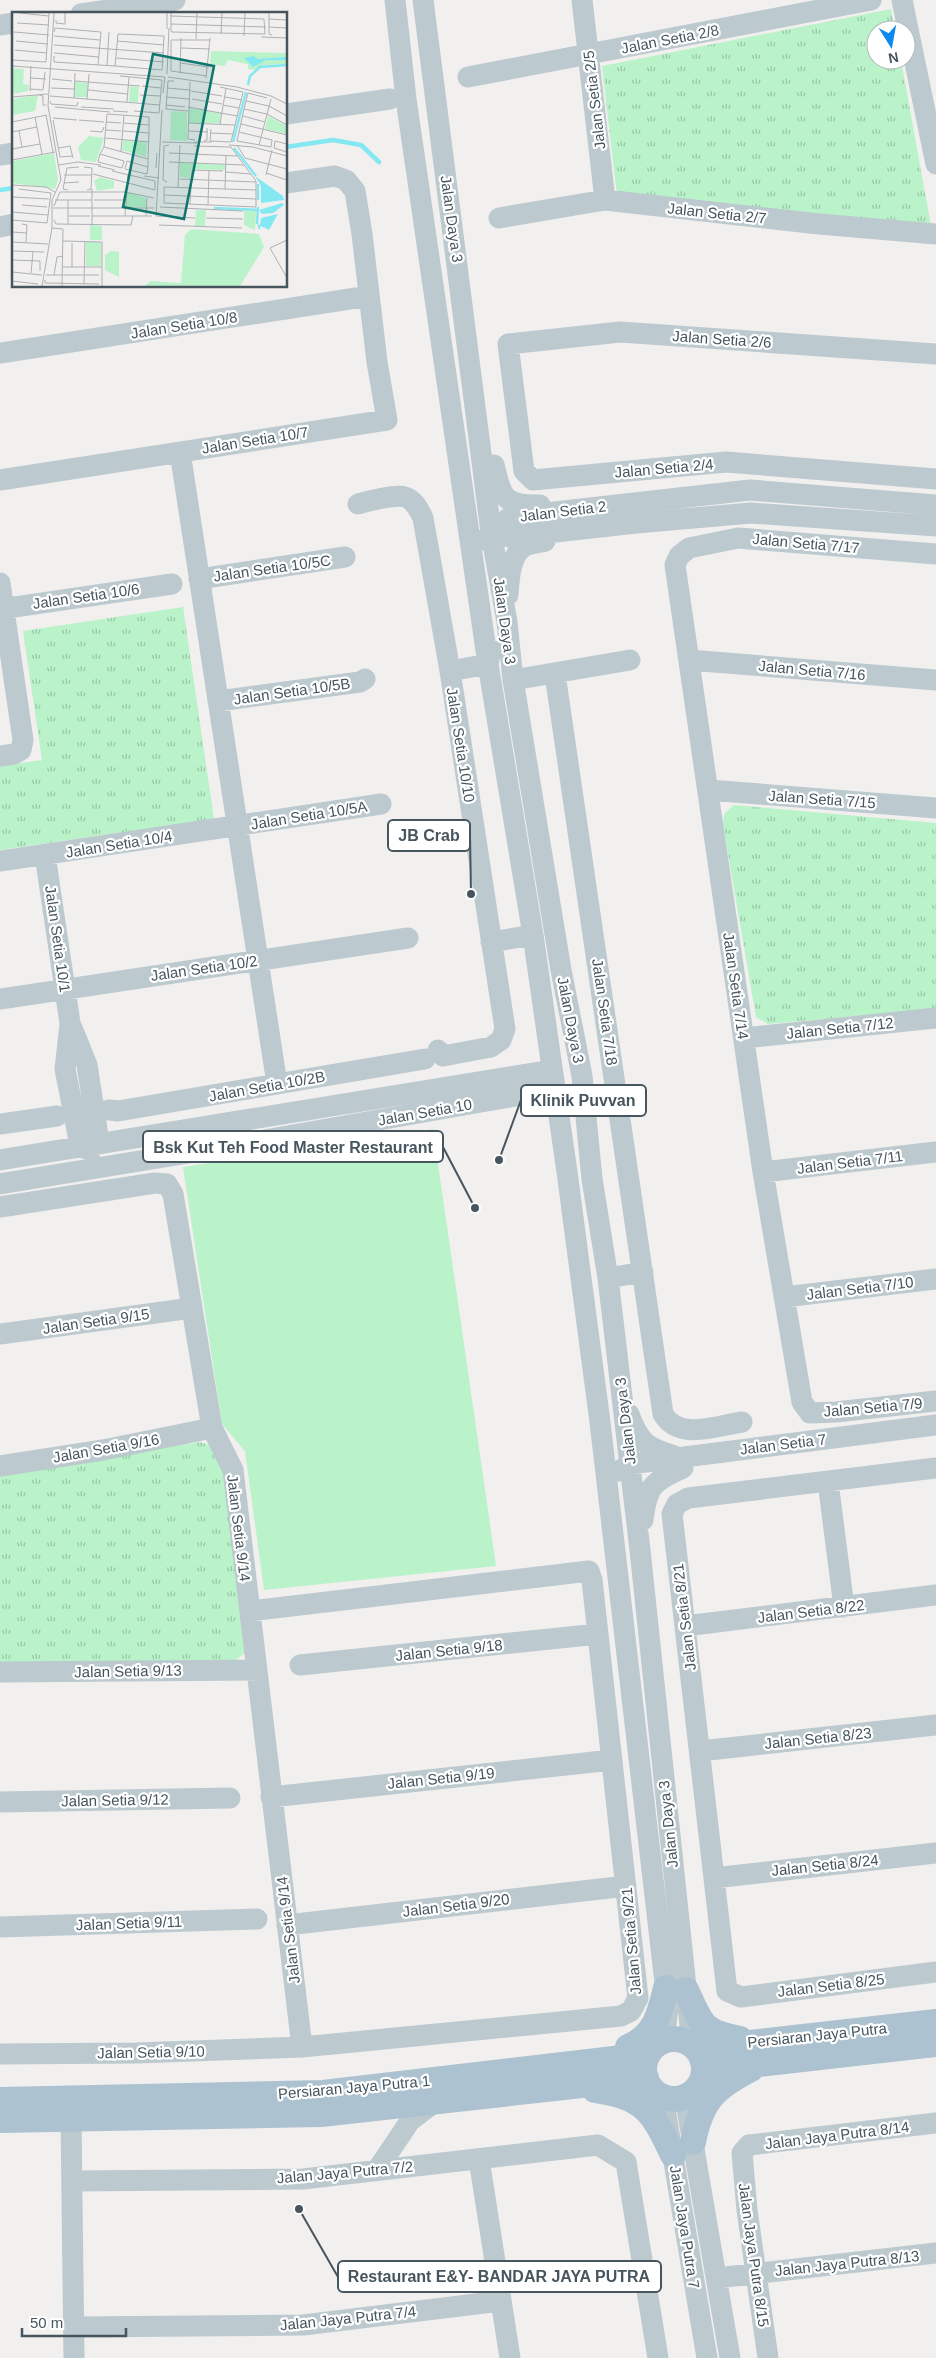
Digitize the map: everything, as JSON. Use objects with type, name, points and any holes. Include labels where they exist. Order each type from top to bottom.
[{"type":"main road","points":[[568,2087],[620,2094],[640,2104],[683,2148],[700,2113],[710,2098],[759,2053],[711,2032],[676,1989],[646,2036],[632,2045],[587,2062]]},
{"type":"main road","name":"Persiaran Jaya Putra","points":[[759,2053],[936,2022]]},
{"type":"main road","name":"Persiaran Jaya Putra 1","points":[[661,2073],[678,2039],[698,2054]]},
{"type":"main road","name":"Persiaran Jaya Putra","points":[[698,2054],[759,2053],[936,2044]]},
{"type":"main road","points":[[661,2073],[697,2089],[698,2054]]},
{"type":"main road","name":"Persiaran Jaya Putra 1","points":[[0,2100],[322,2093],[587,2062],[661,2073]]},
{"type":"main road","name":"Persiaran Jaya Putra 1","points":[[0,2120],[321,2114],[568,2087],[661,2073]]},
{"type":"street","points":[[89,12],[106,8],[175,0]]},
{"type":"street","name":"Jalan Daya 3","points":[[396,0],[406,99],[488,664],[533,935],[542,1008],[557,1079],[566,1172],[600,1422],[611,1529],[676,1989],[698,2054]]},
{"type":"street","name":"Jalan Daya 3","points":[[423,0],[491,532],[507,622],[513,680],[561,970],[582,1076],[592,1179],[608,1278],[621,1394],[626,1470],[640,1550],[676,1989],[668,2018],[661,2073]]},
{"type":"street","name":"Jalan Setia 2/5","points":[[582,0],[606,200]]},
{"type":"street","name":"Jalan Setia 2/8","points":[[468,77],[871,0]]},
{"type":"street","points":[[902,0],[930,111],[936,164]]},
{"type":"street","points":[[288,114],[390,100]]},
{"type":"street","points":[[288,183],[335,176],[346,180],[355,191],[369,296]]},
{"type":"street","name":"Jalan Setia 2/7","points":[[499,218],[606,200],[819,224],[936,234]]},
{"type":"street","name":"Jalan Setia 10/8","points":[[0,353],[369,296]]},
{"type":"street","name":"Jalan Setia 10/7","points":[[0,480],[387,420],[377,362],[369,296]]},
{"type":"street","name":"Jalan Setia 2/6","points":[[508,344],[620,332],[936,354]]},
{"type":"street","name":"Jalan Setia 2/4","points":[[508,344],[524,471],[533,480],[726,462],[936,479]]},
{"type":"street","points":[[472,375],[500,492],[508,500],[521,506],[633,502]]},
{"type":"street","points":[[446,378],[456,404],[474,505],[479,517],[491,532],[480,548],[479,564],[491,650],[488,664],[450,671]]},
{"type":"street","points":[[180,452],[277,1084]]},
{"type":"street","name":"Jalan Setia 2","points":[[491,532],[510,517],[750,490],[936,505]]},
{"type":"street","name":"Jalan Setia 10/10","points":[[358,504],[369,500],[405,497],[415,503],[423,518],[450,671],[505,1029],[501,1040],[491,1047],[443,1056],[432,1054]]},
{"type":"street","name":"Jalan Setia 2","points":[[491,532],[510,537],[751,513],[936,526]]},
{"type":"street","points":[[507,622],[509,580],[515,557],[525,546],[636,523]]},
{"type":"street","name":"Jalan Setia 7/17","points":[[679,556],[690,548],[738,538],[936,554]]},
{"type":"street","name":"Jalan Setia 7/14","points":[[679,556],[675,565],[763,1172],[802,1402],[810,1413]]},
{"type":"street","name":"Jalan Setia 10/5C","points":[[199,579],[345,557]]},
{"type":"street","points":[[0,584],[2,609],[23,740],[21,750],[14,754],[0,756]]},
{"type":"street","name":"Jalan Setia 10/6","points":[[2,609],[172,584]]},
{"type":"street","points":[[513,680],[630,660]]},
{"type":"street","name":"Jalan Setia 7/16","points":[[689,660],[936,680]]},
{"type":"street","name":"Jalan Setia 7/18","points":[[555,674],[663,1414],[667,1422],[673,1427],[688,1430],[742,1422]]},
{"type":"street","name":"Jalan Setia 10/5B","points":[[218,701],[360,682],[365,679]]},
{"type":"street","name":"Jalan Setia 7/15","points":[[709,790],[936,808]]},
{"type":"street","name":"Jalan Setia 10/5A","points":[[237,826],[381,804]]},
{"type":"street","name":"Jalan Setia 10/4","points":[[0,861],[237,826]]},
{"type":"street","name":"Jalan Setia 10/1","points":[[45,854],[70,1023],[65,1069],[90,1145]]},
{"type":"street","points":[[491,942],[533,935]]},
{"type":"street","name":"Jalan Setia 10/2","points":[[0,999],[408,938]]},
{"type":"street","points":[[561,970],[560,995],[568,1068],[557,1079],[573,1096],[584,1153],[592,1179]]},
{"type":"street","points":[[490,1090],[529,1064],[541,1047],[542,1008]]},
{"type":"street","name":"Jalan Setia 7/12","points":[[744,1038],[936,1018]]},
{"type":"street","name":"Jalan Setia 10/2B","points":[[109,1110],[118,1111],[277,1084],[432,1054]]},
{"type":"street","name":"Jalan Setia 10","points":[[0,1160],[90,1145],[490,1090],[557,1079]]},
{"type":"street","points":[[490,1090],[531,1104],[547,1113],[554,1125],[566,1172]]},
{"type":"street","name":"Jalan Setia 10","points":[[0,1184],[219,1148],[490,1090]]},
{"type":"street","points":[[0,1124],[57,1116]]},
{"type":"street","points":[[0,1174],[8,1170],[74,1158],[90,1145],[109,1154],[191,1143],[210,1144],[219,1148]]},
{"type":"street","name":"Jalan Setia 7/11","points":[[763,1172],[936,1152]]},
{"type":"street","name":"Jalan Setia 9/14","points":[[0,1207],[155,1182],[167,1184],[173,1194],[212,1428],[233,1470],[302,2047]]},
{"type":"street","points":[[608,1278],[643,1272]]},
{"type":"street","name":"Jalan Setia 7/10","points":[[784,1297],[936,1279]]},
{"type":"street","name":"Jalan Setia 9/15","points":[[0,1334],[192,1308]]},
{"type":"street","points":[[621,1394],[637,1435],[644,1443],[682,1463]]},
{"type":"street","name":"Jalan Setia 7/9","points":[[810,1413],[936,1401]]},
{"type":"street","points":[[600,1422],[607,1435],[611,1462],[626,1470],[614,1480],[615,1512],[611,1529]]},
{"type":"street","name":"Jalan Setia 7","points":[[626,1470],[936,1425]]},
{"type":"street","name":"Jalan Setia 9/16","points":[[0,1466],[103,1450],[212,1428]]},
{"type":"street","name":"Jalan Setia 7","points":[[682,1463],[936,1439]]},
{"type":"street","points":[[640,1550],[646,1497],[649,1489],[660,1478],[682,1463]]},
{"type":"street","name":"Jalan Setia 8/21","points":[[727,1990],[672,1514],[678,1504],[688,1498],[936,1468]]},
{"type":"street","points":[[828,1482],[844,1607]]},
{"type":"street","name":"Jalan Setia 9/21","points":[[250,1611],[589,1571],[592,1580],[638,1998],[631,2011],[622,2016],[302,2047]]},
{"type":"street","name":"Jalan Setia 8/22","points":[[685,1626],[936,1595]]},
{"type":"street","name":"Jalan Setia 9/18","points":[[300,1665],[598,1634]]},
{"type":"street","name":"Jalan Setia 9/13","points":[[0,1672],[256,1670]]},
{"type":"street","name":"Jalan Setia 8/23","points":[[700,1751],[936,1725]]},
{"type":"street","name":"Jalan Setia 9/19","points":[[271,1797],[612,1760]]},
{"type":"street","name":"Jalan Setia 9/12","points":[[0,1802],[230,1798]]},
{"type":"street","name":"Jalan Setia 8/24","points":[[714,1878],[936,1853]]},
{"type":"street","name":"Jalan Setia 9/20","points":[[287,1924],[626,1886]]},
{"type":"street","name":"Jalan Setia 9/11","points":[[0,1927],[257,1919]]},
{"type":"street","name":"Jalan Setia 8/25","points":[[727,1990],[741,1997],[936,1972]]},
{"type":"street","name":"Jalan Setia 9/10","points":[[0,2054],[136,2053],[302,2047]]},
{"type":"street","name":"Jalan Jaya Putra 7","points":[[661,2073],[717,2278],[730,2358]]},
{"type":"street","points":[[377,2170],[410,2121],[435,2102]]},
{"type":"street","points":[[72,2118],[74,2358]]},
{"type":"street","name":"Jalan Jaya Putra 8/14","points":[[742,2153],[749,2145],[936,2123]]},
{"type":"street","name":"Jalan Jaya Putra 7/2","points":[[72,2180],[304,2179],[598,2145],[615,2153],[626,2162],[658,2358]]},
{"type":"street","name":"Jalan Jaya Putra 7","points":[[683,2148],[707,2358]]},
{"type":"street","name":"Jalan Jaya Putra 8/15","points":[[742,2153],[747,2210],[758,2273],[768,2358]]},
{"type":"street","points":[[479,2158],[510,2358]]},
{"type":"street","name":"Jalan Jaya Putra 8/13","points":[[758,2273],[936,2253]]},
{"type":"street","points":[[717,2278],[758,2273]]},
{"type":"street","name":"Jalan Jaya Putra 7/4","points":[[74,2327],[304,2325],[501,2301]]},
{"type":"green space","points":[[891,9],[893,20],[866,20],[866,70],[903,70],[931,226],[617,196],[602,66]]},
{"type":"green space","points":[[183,607],[214,819],[0,850],[0,766],[42,760],[23,631]]},
{"type":"green space","points":[[734,805],[936,823],[936,1009],[768,1024],[756,1017],[723,825],[724,814]]},
{"type":"green space","points":[[433,1129],[496,1566],[264,1590],[245,1451],[222,1424],[183,1167]]},
{"type":"green space","points":[[200,1442],[209,1445],[225,1463],[247,1651],[236,1660],[0,1665],[0,1474]]},
{"type":"waterway","points":[[288,147],[333,140],[361,145],[379,162]]},
{"type":"waterway","points":[[0,190],[12,188]]},
{"type":"place","name":"JB Crab","points":[[471,894]]},
{"type":"place","name":"Klinik Puvvan","points":[[499,1160]]},
{"type":"place","name":"Bsk Kut Teh Food Master Restaurant","points":[[475,1208]]},
{"type":"place","name":"Restaurant E&Y- BANDAR JAYA PUTRA","points":[[299,2209]]}]
